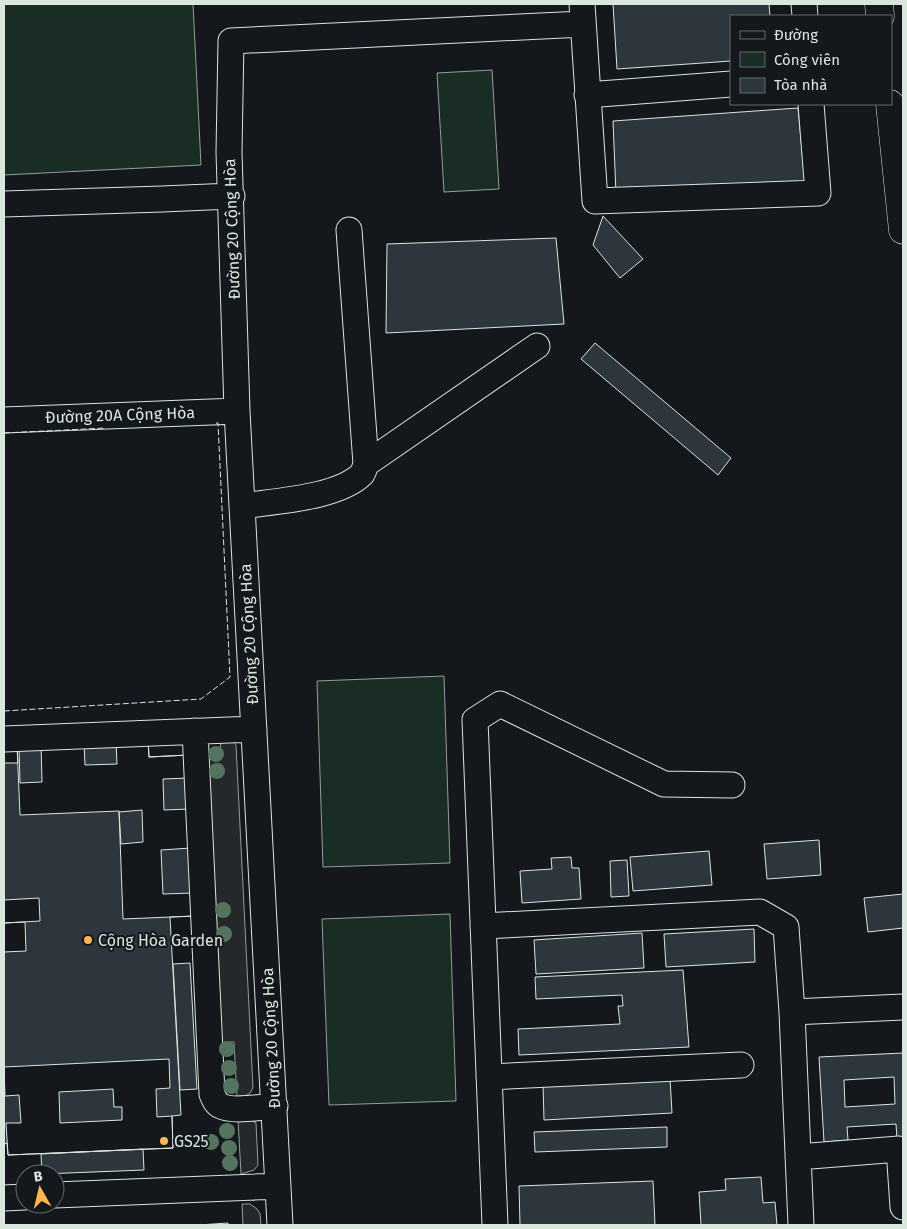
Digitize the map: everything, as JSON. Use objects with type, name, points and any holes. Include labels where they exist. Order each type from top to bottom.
[{"type":"main road","points":[[890,105],[903,230]]},
{"type":"street","name":"Đường 20 Cộng Hòa","points":[[280,1225],[237,411],[232,196],[229,152],[231,41],[582,14]]},
{"type":"street","points":[[582,14],[595,201],[818,193],[811,105]]},
{"type":"street","points":[[587,95],[730,84]]},
{"type":"street","points":[[4,204],[232,196]]},
{"type":"street","points":[[242,506],[326,493],[348,484],[363,473],[366,464],[349,230]]},
{"type":"street","points":[[366,464],[537,346]]},
{"type":"street","name":"Đường 20A Cộng Hòa","points":[[4,420],[237,411]]},
{"type":"street","points":[[495,1225],[475,720],[500,704],[664,784],[732,785]]},
{"type":"street","points":[[4,740],[254,729]]},
{"type":"street","points":[[195,732],[212,1094],[215,1101],[222,1107],[275,1106]]},
{"type":"street","points":[[483,926],[760,912],[786,927],[792,1012],[801,1225]]},
{"type":"street","points":[[792,1012],[903,1007]]},
{"type":"street","points":[[489,1077],[741,1065]]},
{"type":"street","points":[[798,1157],[899,1149],[903,1207]]},
{"type":"street","points":[[65,1196],[278,1186]]},
{"type":"green space","points":[[4,4],[193,4],[201,165],[4,175]]},
{"type":"green space","points":[[492,70],[499,189],[444,192],[437,73]]},
{"type":"green space","points":[[444,676],[450,863],[323,867],[317,681]]},
{"type":"green space","points":[[450,914],[456,1101],[329,1105],[322,919]]},
{"type":"shaded area","points":[[220,735],[231,738],[236,745],[253,1088],[244,1097],[237,1098],[234,1042],[215,1043],[201,756],[221,755]]},
{"type":"shaded area","points":[[238,1119],[251,1120],[256,1123],[258,1165],[254,1170],[241,1174]]},
{"type":"shaded area","points":[[242,1204],[250,1204],[257,1209],[260,1214],[261,1225],[243,1225]]},
{"type":"building","points":[[613,4],[769,4],[770,15],[730,15],[730,61],[617,69]]},
{"type":"building","points":[[798,108],[805,183],[616,194],[613,121]]},
{"type":"building","points":[[603,216],[643,259],[620,278],[593,245]]},
{"type":"building","points":[[556,238],[564,324],[386,333],[387,244]]},
{"type":"building","points":[[595,343],[731,458],[718,475],[581,359]]},
{"type":"building","name":"Cộng Hòa Garden","points":[[148,739],[149,757],[188,755],[195,916],[170,917],[181,1115],[172,1116],[173,1148],[8,1155],[7,1143],[4,1144],[4,763],[18,763],[17,745]]},
{"type":"building","points":[[148,739],[149,757],[188,755],[195,916],[123,919],[119,811],[20,815],[17,745]]},
{"type":"building","points":[[116,741],[117,764],[85,765],[84,743]]},
{"type":"building","points":[[41,744],[42,782],[20,783],[19,746]]},
{"type":"building","points":[[188,778],[189,809],[164,810],[163,779]]},
{"type":"building","points":[[142,810],[143,842],[121,844],[119,812]]},
{"type":"building","points":[[819,840],[821,875],[767,879],[764,844]]},
{"type":"building","points":[[191,848],[193,893],[163,894],[161,850]]},
{"type":"building","points":[[709,851],[712,885],[633,891],[630,857]]},
{"type":"building","points":[[571,857],[572,868],[579,868],[581,899],[522,903],[520,871],[552,869],[551,858]]},
{"type":"building","points":[[627,860],[629,896],[611,897],[610,861]]},
{"type":"building","points":[[903,894],[903,928],[868,932],[864,898]]},
{"type":"building","points":[[39,898],[40,921],[4,923],[4,900]]},
{"type":"building","points":[[25,922],[26,951],[4,952],[4,923]]},
{"type":"building","points":[[754,929],[755,962],[666,967],[664,934]]},
{"type":"building","points":[[642,933],[644,968],[536,974],[534,940]]},
{"type":"building","points":[[190,963],[197,1089],[180,1090],[173,964]]},
{"type":"building","points":[[683,970],[689,1047],[519,1055],[518,1029],[620,1024],[618,1006],[623,1006],[622,995],[536,999],[535,977]]},
{"type":"building","points":[[903,1053],[903,1139],[897,1139],[896,1124],[847,1127],[848,1140],[824,1142],[819,1057]],"holes":[[[894,1077],[895,1104],[845,1107],[844,1080]]]},
{"type":"building","points":[[169,1059],[170,1088],[156,1089],[157,1117],[172,1116],[173,1148],[8,1155],[6,1123],[21,1123],[19,1095],[5,1096],[4,1067]]},
{"type":"building","points":[[670,1078],[672,1113],[544,1120],[543,1084]]},
{"type":"building","points":[[113,1089],[114,1107],[122,1107],[122,1120],[60,1123],[59,1092]]},
{"type":"building","points":[[667,1127],[667,1147],[535,1152],[534,1132]]},
{"type":"building","points":[[143,1149],[144,1170],[65,1173],[65,1164],[42,1164],[41,1154]]},
{"type":"building","points":[[761,1177],[763,1203],[775,1202],[777,1225],[701,1225],[699,1192],[726,1190],[725,1179]]},
{"type":"building","points":[[653,1181],[655,1225],[520,1225],[519,1186]]},
{"type":"building","points":[[228,1223],[228,1225],[199,1225]]},
{"type":"fence","points":[[4,711],[201,699],[230,677],[218,423],[216,423]]},
{"type":"fence","points":[[4,433],[106,428]]},
{"type":"place","name":"Cộng Hòa Garden","points":[[88,940]]},
{"type":"place","name":"GS25","points":[[164,1141]]}]
